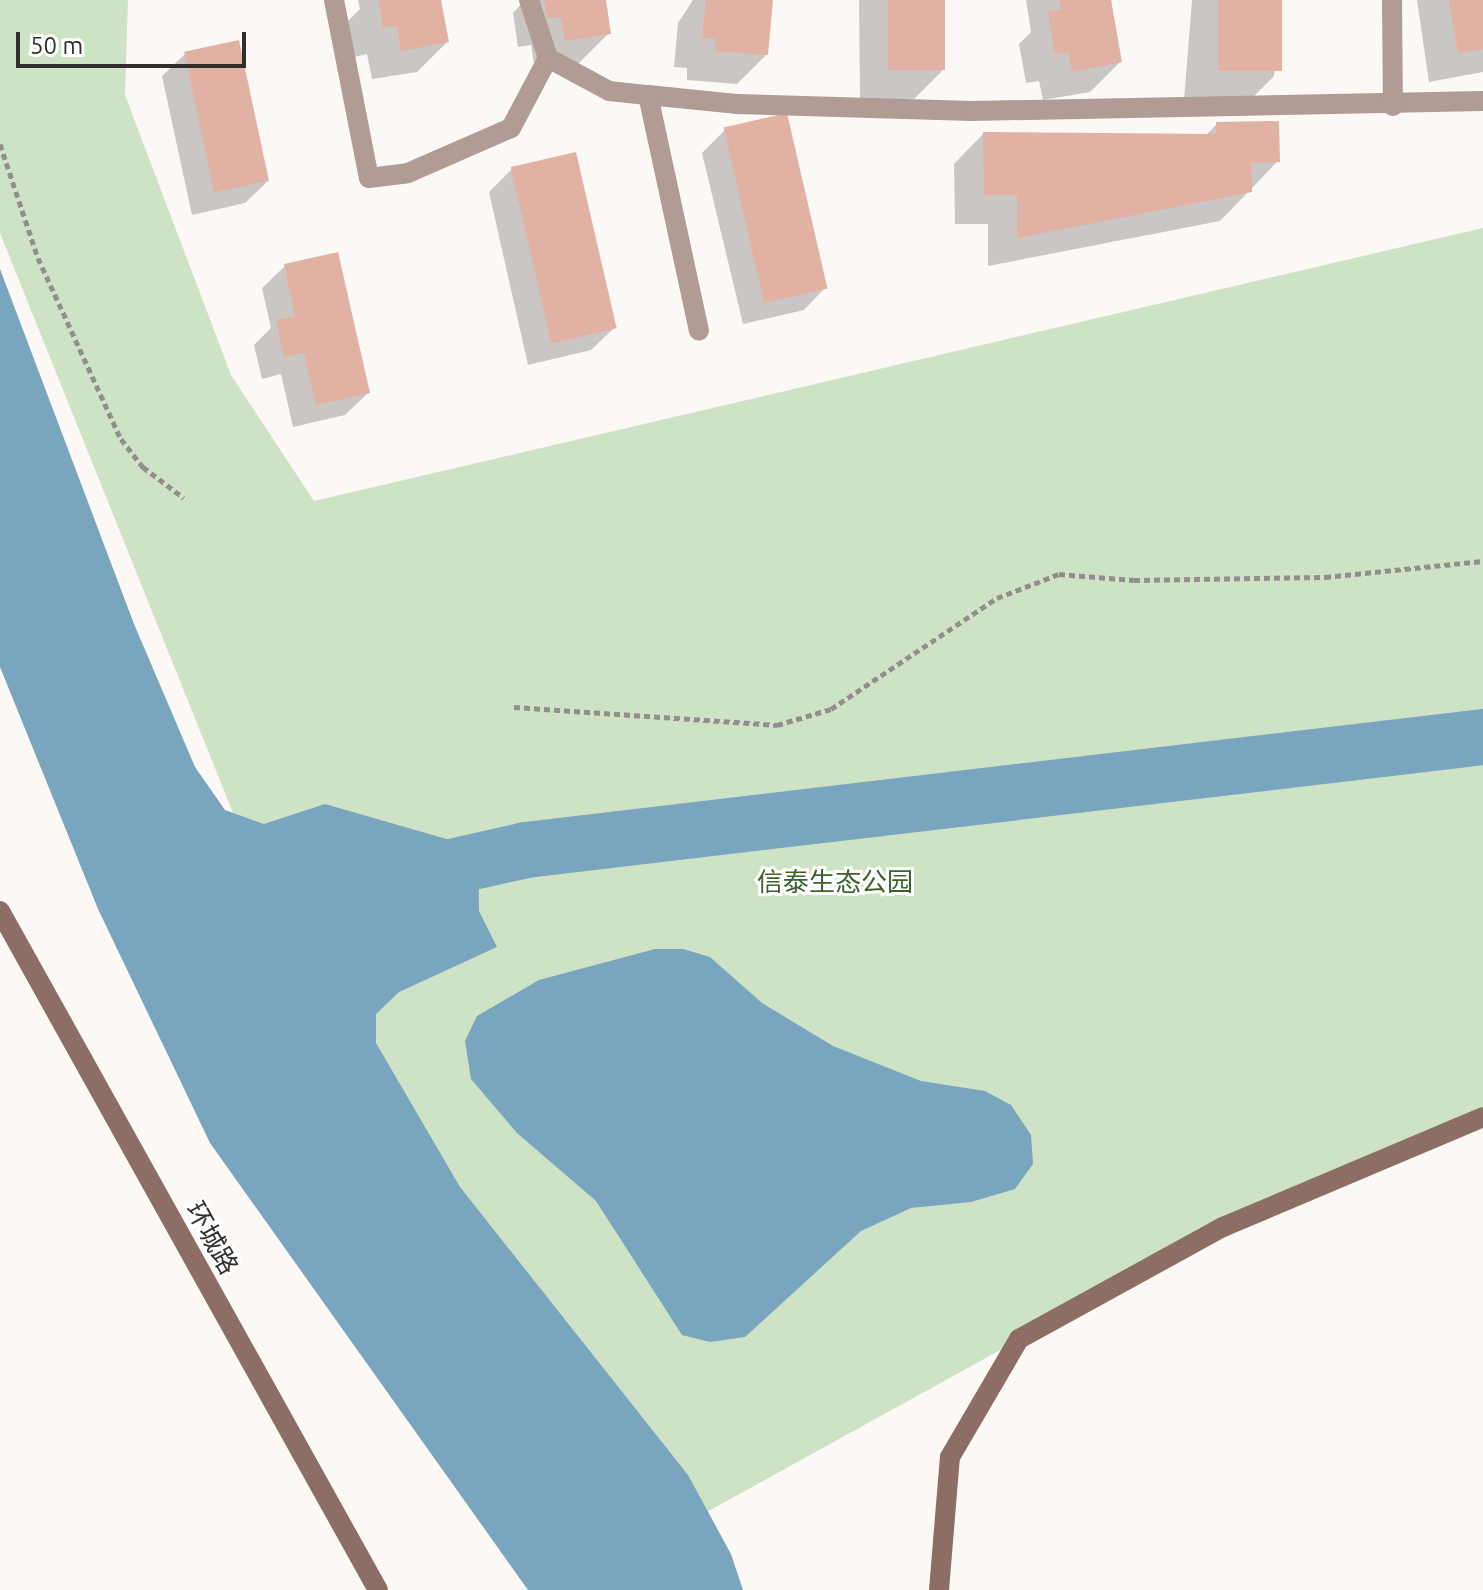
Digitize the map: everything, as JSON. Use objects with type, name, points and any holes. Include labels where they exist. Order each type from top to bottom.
[{"type":"street","points":[[334,0],[369,178],[408,173],[511,128],[548,58]]},
{"type":"street","points":[[529,0],[548,58],[609,91],[736,104],[972,111],[1393,106],[1483,101]]},
{"type":"street","points":[[1392,0],[1393,106]]},
{"type":"street","points":[[648,95],[699,331]]},
{"type":"street","name":"环城路","points":[[0,911],[378,1590]]},
{"type":"street","points":[[939,1590],[950,1457],[1019,1339],[1223,1227],[1483,1117]]},
{"type":"path","points":[[0,144],[38,258],[121,439],[143,467],[184,498]]},
{"type":"path","points":[[514,707],[777,725],[831,709],[997,598],[1059,574],[1134,580],[1325,577],[1483,561]]},
{"type":"green space","name":"信泰生态公园","points":[[0,0],[128,0],[125,95],[231,375],[314,501],[1483,228],[1483,1117],[1223,1227],[705,1513],[470,1234],[233,813],[0,233]]},
{"type":"water","points":[[0,269],[134,624],[195,767],[225,810],[264,824],[325,804],[478,848],[479,911],[497,947],[399,992],[376,1014],[376,1043],[460,1187],[688,1475],[731,1554],[743,1590],[528,1590],[210,1143],[98,909],[0,667]]},
{"type":"water","points":[[655,949],[683,949],[710,957],[762,1003],[833,1046],[921,1081],[985,1091],[1011,1105],[1031,1135],[1033,1164],[1015,1189],[971,1202],[911,1208],[861,1231],[745,1337],[710,1342],[682,1335],[596,1201],[517,1133],[471,1079],[465,1041],[477,1016],[539,980]]},
{"type":"building","points":[[379,0],[441,0],[449,42],[401,51],[397,26],[383,28]]},
{"type":"building","points":[[544,0],[606,0],[611,34],[565,41],[561,17],[548,19]]},
{"type":"building","points":[[706,0],[773,0],[768,55],[715,51],[716,39],[702,38]]},
{"type":"building","points":[[888,0],[945,0],[945,70],[888,70]]},
{"type":"building","points":[[1059,0],[1111,0],[1122,62],[1072,72],[1069,52],[1055,54],[1048,12],[1061,10]]},
{"type":"building","points":[[1218,0],[1282,0],[1282,71],[1218,71]]},
{"type":"building","points":[[1449,0],[1483,0],[1483,49],[1458,53]]},
{"type":"building","points":[[239,40],[269,181],[214,192],[184,52]]},
{"type":"building","points":[[787,113],[827,288],[764,303],[724,128]]},
{"type":"building","points":[[1279,121],[1280,162],[1251,163],[1252,192],[1017,238],[1017,195],[984,195],[983,132],[1216,134],[1216,122]]},
{"type":"building","points":[[576,152],[617,328],[551,343],[511,167]]},
{"type":"building","points":[[338,252],[370,393],[316,405],[304,353],[284,357],[276,320],[295,316],[284,264]]},
{"type":"waterway","points":[[402,878],[526,850],[1483,737]]}]
